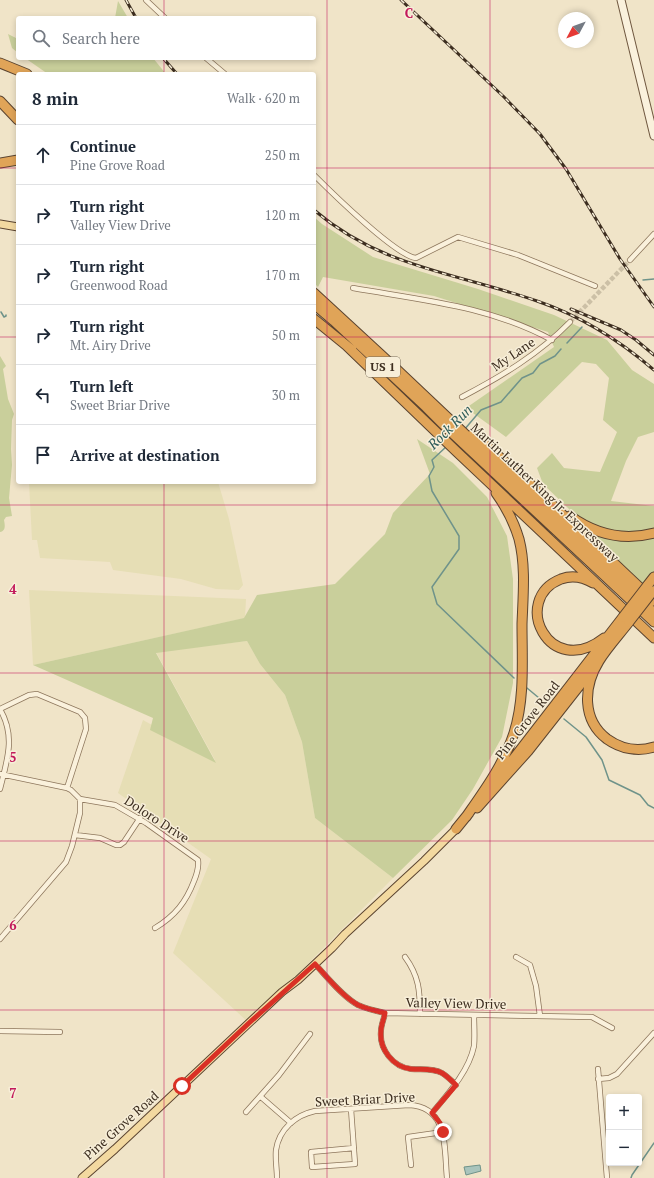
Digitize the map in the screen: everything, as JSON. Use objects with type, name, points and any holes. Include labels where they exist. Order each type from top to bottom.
[{"type":"highway","points":[[0,63],[22,72]]},
{"type":"highway","points":[[0,101],[16,118]]},
{"type":"highway","points":[[0,163],[16,160]]},
{"type":"highway","points":[[316,287],[465,443],[528,482],[570,516],[589,527],[610,535],[627,537],[654,534]]},
{"type":"highway","name":"Martin Luther King Jr. Expressway","points":[[316,294],[451,430]]},
{"type":"highway","name":"Martin Luther King Jr. Expressway","points":[[316,306],[340,326],[451,430]]},
{"type":"highway","points":[[316,321],[424,412],[451,430],[465,443],[474,468],[505,506],[519,540],[523,573],[520,705],[516,724],[506,753],[490,781],[466,817]]},
{"type":"highway","name":"Martin Luther King Jr. Expressway","points":[[465,443],[654,613]]},
{"type":"highway","name":"Martin Luther King Jr. Expressway","points":[[465,443],[654,622]]},
{"type":"highway","points":[[474,468],[654,638]]},
{"type":"highway","points":[[528,482],[654,601]]},
{"type":"highway","points":[[603,589],[577,577],[568,577],[555,582],[544,591],[538,605],[537,619],[540,628],[554,645],[564,649],[573,650],[583,649],[594,645],[616,626],[626,620]]},
{"type":"highway","points":[[654,577],[651,589],[626,620],[598,662],[589,682],[587,700],[590,717],[596,727],[606,738],[622,747],[640,750],[654,747]]},
{"type":"highway","name":"Pine Grove Road","points":[[456,829],[543,722],[616,626]]},
{"type":"highway","name":"Pine Grove Road","points":[[456,829],[486,799],[518,763],[598,662]]},
{"type":"main road","points":[[621,0],[654,136]]},
{"type":"main road","points":[[0,224],[16,227]]},
{"type":"main road","name":"Pine Grove Road","points":[[82,1178],[282,992],[315,964],[456,829]]},
{"type":"main road","name":"Pine Grove Road","points":[[282,992],[295,977],[345,934]]},
{"type":"street","points":[[146,0],[163,16]]},
{"type":"street","points":[[208,60],[223,72]]},
{"type":"street","points":[[316,177],[334,196],[387,242],[411,257],[416,258],[458,237],[518,255],[595,286]]},
{"type":"street","points":[[630,260],[654,234]]},
{"type":"street","points":[[353,288],[436,301],[474,310],[524,327],[552,340]]},
{"type":"street","name":"My Lane","points":[[462,397],[514,368],[552,340],[570,322]]},
{"type":"street","points":[[0,789],[2,774],[9,749],[9,739],[7,724],[0,709],[29,695],[37,694],[82,714],[86,722],[86,729],[67,788]]},
{"type":"street","points":[[0,939],[66,862],[75,835],[80,813],[80,799],[67,788],[2,774]]},
{"type":"street","name":"Doloro Drive","points":[[80,799],[115,805],[140,818],[198,860],[199,868],[185,901],[166,920],[155,928]]},
{"type":"street","points":[[75,835],[100,838],[116,845],[120,845],[124,842],[140,818]]},
{"type":"street","points":[[405,957],[413,968],[418,984],[420,1014]]},
{"type":"street","points":[[516,957],[530,965],[536,986],[540,1016]]},
{"type":"street","name":"Valley View Drive","points":[[315,964],[355,1003],[366,1008],[385,1013],[592,1017],[612,1028]]},
{"type":"street","points":[[385,1013],[380,1030],[381,1039],[386,1053],[394,1062],[409,1068],[430,1070],[441,1073],[456,1085]]},
{"type":"street","points":[[432,1113],[456,1085],[474,1046],[474,1015]]},
{"type":"street","points":[[0,1031],[60,1032]]},
{"type":"street","points":[[598,1079],[609,1078],[617,1074],[654,1033]]},
{"type":"street","points":[[246,1112],[261,1097],[310,1034]]},
{"type":"street","points":[[598,1069],[607,1178]]},
{"type":"street","points":[[261,1097],[291,1123]]},
{"type":"street","name":"Sweet Briar Drive","points":[[277,1178],[277,1146],[282,1133],[291,1123],[302,1115],[308,1113],[409,1105],[419,1106],[432,1113],[440,1123],[443,1132],[446,1178]]},
{"type":"street","points":[[351,1109],[354,1148],[355,1164],[312,1167],[311,1152],[354,1148]]},
{"type":"street","points":[[411,1165],[408,1137],[443,1132]]},
{"type":"shaded area","points":[[29,484],[219,484],[229,519],[243,585],[239,590],[216,589],[181,579],[113,570],[110,562],[40,558],[37,540],[32,540]]},
{"type":"shaded area","points":[[29,590],[246,599],[245,618],[33,665]]},
{"type":"shaded area","points":[[247,641],[260,664],[285,695],[302,742],[315,818],[393,878],[249,1023],[173,953],[211,859],[118,793],[143,720],[215,760],[156,652]]},
{"type":"green space","points":[[118,1],[127,16],[115,16]]},
{"type":"green space","points":[[8,34],[16,38],[16,51],[12,48]]},
{"type":"green space","points":[[28,60],[155,60],[164,72],[45,72]]},
{"type":"green space","points":[[316,219],[373,257],[478,289],[554,315],[607,340],[632,370],[654,384],[654,432],[638,437],[626,461],[611,501],[654,506],[654,594],[597,540],[568,508],[543,484],[537,468],[552,453],[564,468],[600,472],[617,432],[603,420],[609,378],[596,364],[582,362],[506,437],[466,408],[554,347],[548,332],[434,296],[323,277],[318,287],[316,285]]},
{"type":"green space","points":[[0,356],[6,366],[3,369],[8,399],[14,414],[12,420],[12,465],[9,498],[12,516],[6,517],[4,520],[4,529],[0,532]]},
{"type":"green space","points":[[417,439],[453,463],[487,497],[507,536],[513,579],[513,683],[502,737],[473,789],[452,820],[393,878],[315,818],[302,742],[285,695],[260,664],[247,641],[156,653],[216,763],[150,730],[153,718],[33,665],[244,618],[257,595],[335,584],[385,534],[393,513],[430,474]]},
{"type":"water","points":[[480,1165],[481,1171],[466,1175],[464,1167]]},
{"type":"waterway","name":"Rock Run","points":[[643,280],[654,279]]},
{"type":"waterway","points":[[1,312],[4,317],[6,315]]},
{"type":"waterway","name":"Rock Run","points":[[567,343],[582,327]]},
{"type":"waterway","name":"Rock Run","points":[[464,430],[481,410],[501,402],[522,378],[533,373],[540,364],[555,356],[561,349]]},
{"type":"waterway","name":"Rock Run","points":[[447,446],[432,460],[434,467],[429,476],[432,491],[459,536],[459,549],[432,587],[437,604],[514,678]]},
{"type":"waterway","name":"Rock Run","points":[[527,688],[545,703]]},
{"type":"waterway","name":"Rock Run","points":[[564,719],[586,737],[602,760],[609,780],[640,795],[648,805],[654,808]]},
{"type":"waterway","name":"Rock Run","points":[[631,1178],[654,1143]]},
{"type":"tunnel","points":[[570,322],[630,260]]},
{"type":"railway","points":[[126,0],[135,16]]},
{"type":"railway","points":[[401,0],[503,96],[540,134],[566,169],[620,259],[654,307]]},
{"type":"railway","points":[[165,60],[175,72]]},
{"type":"railway","points":[[316,211],[366,245],[393,257],[421,267],[507,291],[569,314],[613,339],[654,370]]},
{"type":"railway","points":[[571,309],[621,330],[654,355]]},
{"type":"route","points":[[182,1086],[282,992],[298,980],[315,964],[330,980],[359,1006],[385,1013],[380,1030],[381,1039],[386,1053],[394,1062],[409,1068],[430,1070],[441,1073],[456,1085],[432,1113],[440,1123],[443,1132]]}]
